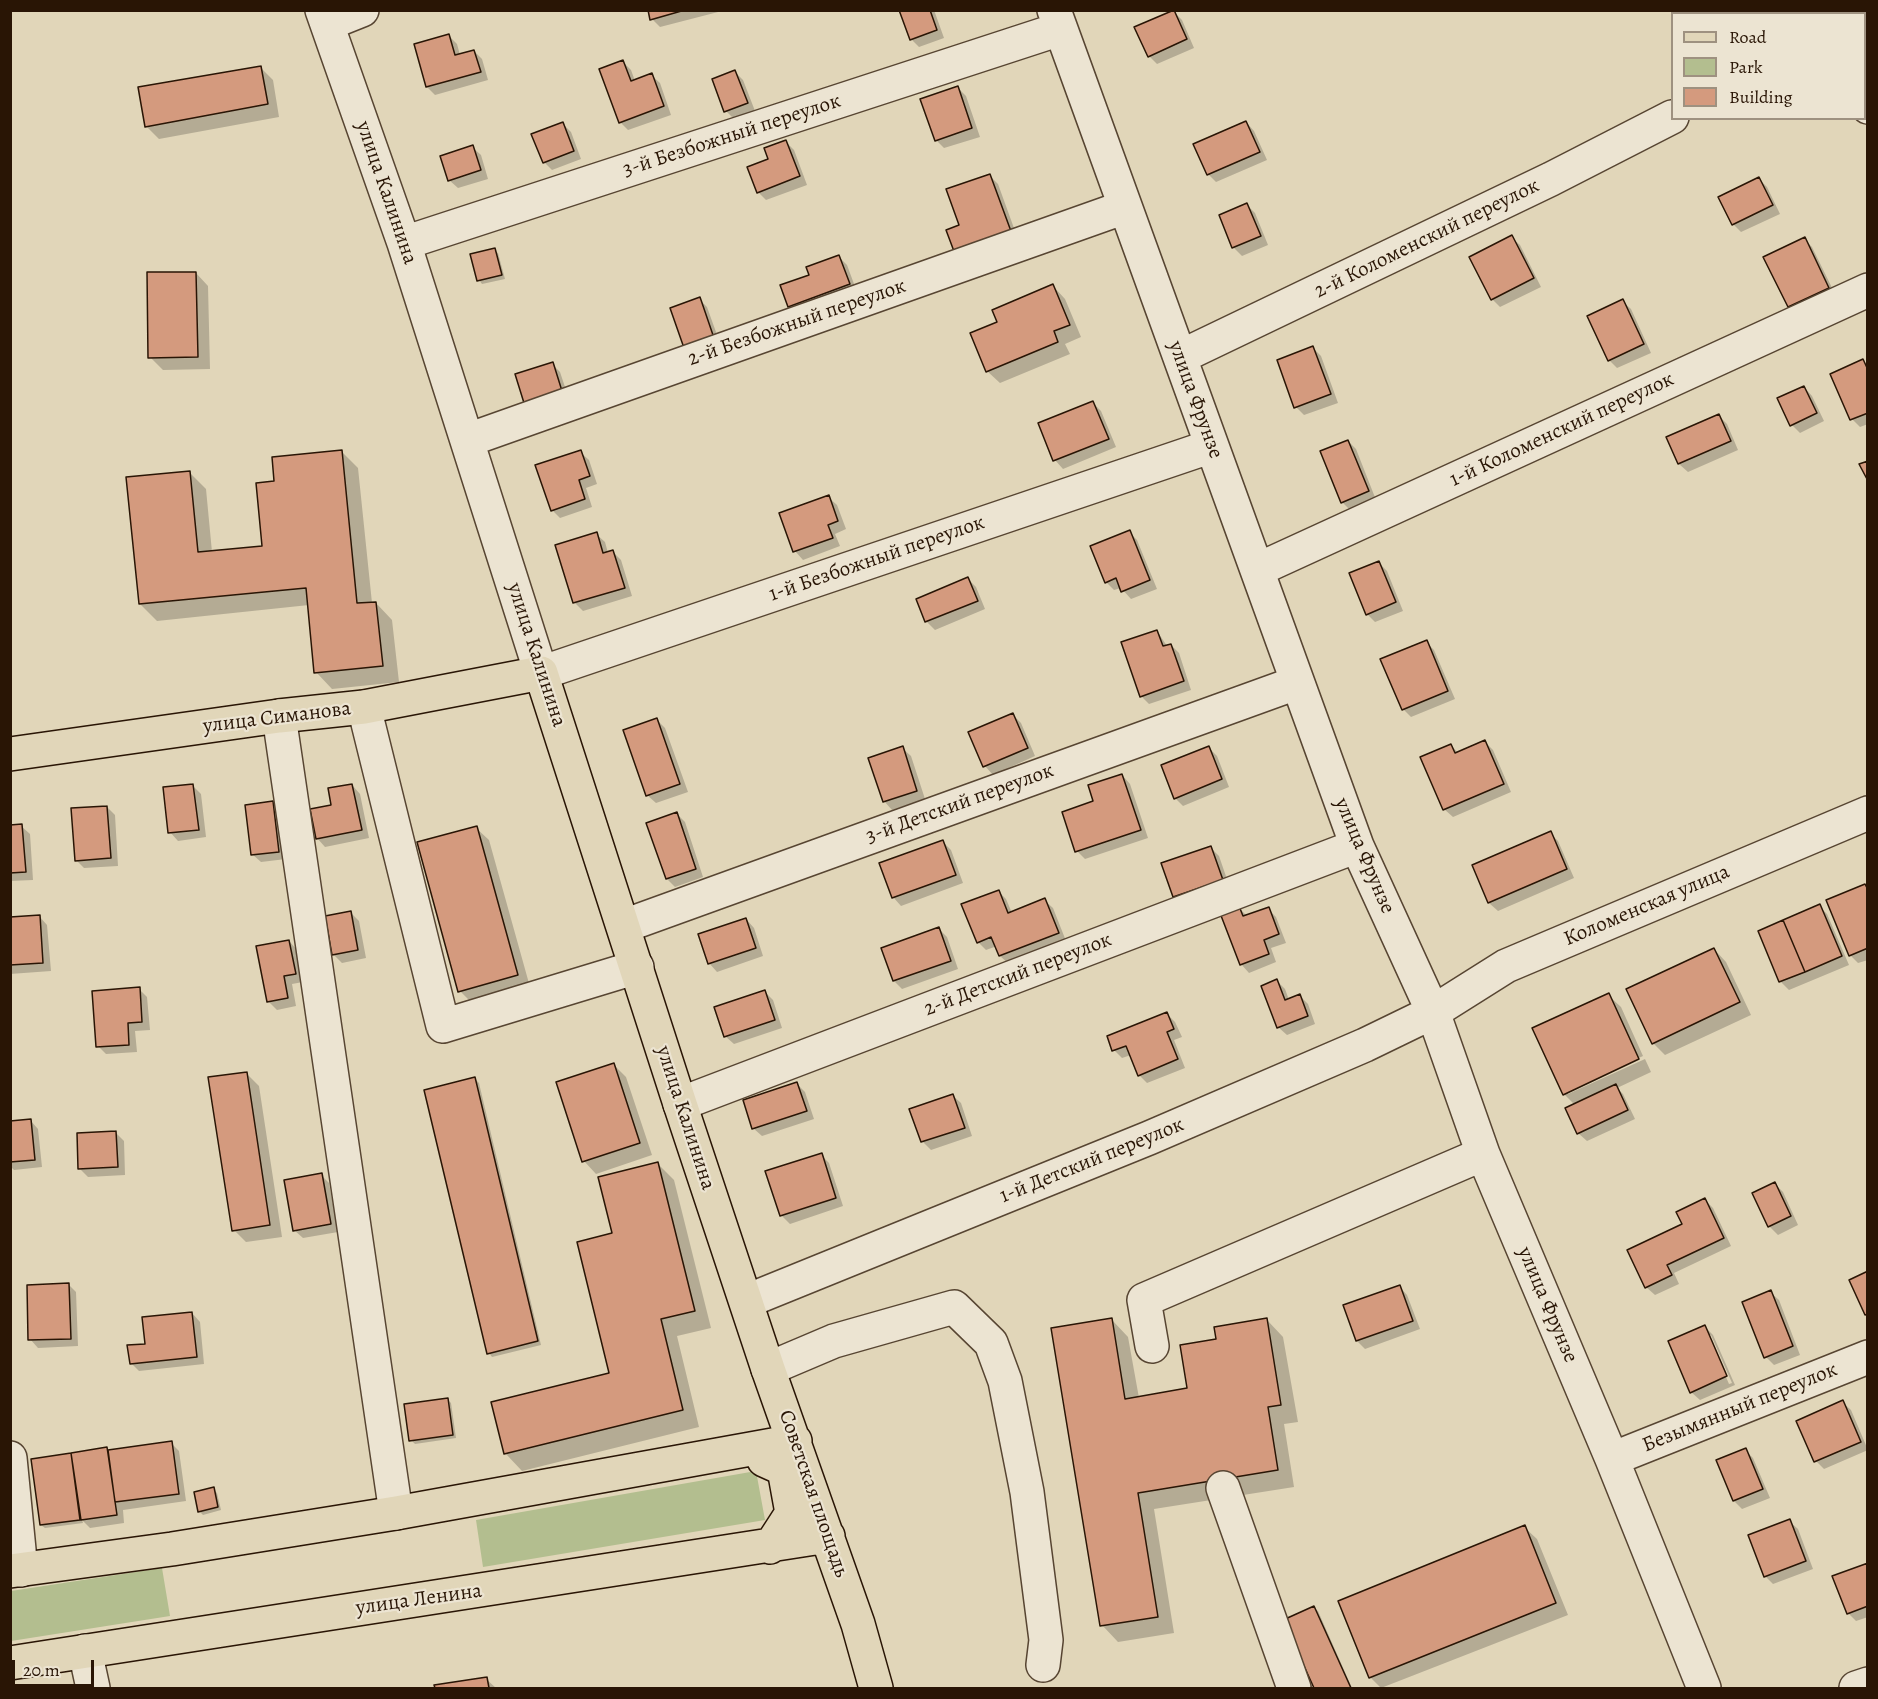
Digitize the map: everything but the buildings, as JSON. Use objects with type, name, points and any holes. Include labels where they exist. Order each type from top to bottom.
[{"type":"main road","name":"улица Симанова","points":[[10,754],[279,716],[364,707],[542,673]]},
{"type":"main road","name":"улица Калинина","points":[[542,673],[680,1104],[747,1301]]},
{"type":"main road","name":"Советская площадь","points":[[747,1301],[768,1370],[828,1536],[876,1689]]},
{"type":"main road","points":[[16,1570],[172,1549],[396,1513],[795,1441]]},
{"type":"main road","points":[[743,1451],[784,1469],[792,1513],[770,1547]]},
{"type":"main road","name":"улица Ленина","points":[[10,1663],[770,1547],[828,1536]]},
{"type":"street","points":[[325,17],[362,10]]},
{"type":"street","name":"улица Калинина","points":[[325,17],[404,243],[542,673]]},
{"type":"street","name":"3-й Безбожный переулок","points":[[404,243],[1057,20]]},
{"type":"street","name":"улица Фрунзе","points":[[1057,20],[1356,846],[1433,1012],[1483,1154],[1612,1459],[1704,1689]]},
{"type":"street","name":"2-й Коломенский переулок","points":[[1180,357],[1551,179],[1671,118]]},
{"type":"street","name":"2-й Безбожный переулок","points":[[468,440],[1125,207]]},
{"type":"street","name":"1-й Коломенский переулок","points":[[1257,570],[1868,290]]},
{"type":"street","name":"1-й Безбожный переулок","points":[[542,673],[1212,446]]},
{"type":"street","name":"3-й Детский переулок","points":[[624,926],[1296,683]]},
{"type":"street","points":[[364,707],[443,1026],[637,967]]},
{"type":"street","points":[[279,716],[396,1513]]},
{"type":"street","name":"Коломенская улица","points":[[1433,1012],[1506,966],[1868,813]]},
{"type":"street","name":"2-й Детский переулок","points":[[680,1104],[1356,846]]},
{"type":"street","name":"1-й Детский переулок","points":[[747,1301],[1149,1138],[1365,1045],[1433,1012]]},
{"type":"street","points":[[1152,1346],[1144,1300],[1483,1154]]},
{"type":"street","points":[[768,1370],[834,1341],[954,1307],[991,1343],[1005,1381],[1027,1492],[1046,1640],[1043,1665]]},
{"type":"street","name":"Безымянный переулок","points":[[1612,1459],[1868,1357]]},
{"type":"street","points":[[10,1458],[16,1570]]},
{"type":"street","points":[[1223,1488],[1294,1689]]},
{"type":"street","points":[[85,1651],[93,1689]]},
{"type":"street","points":[[1856,1689],[1868,1684]]},
{"type":"green space","points":[[756,1471],[765,1520],[483,1567],[476,1520]]},
{"type":"green space","points":[[162,1568],[170,1616],[11,1641],[11,1591]]}]
